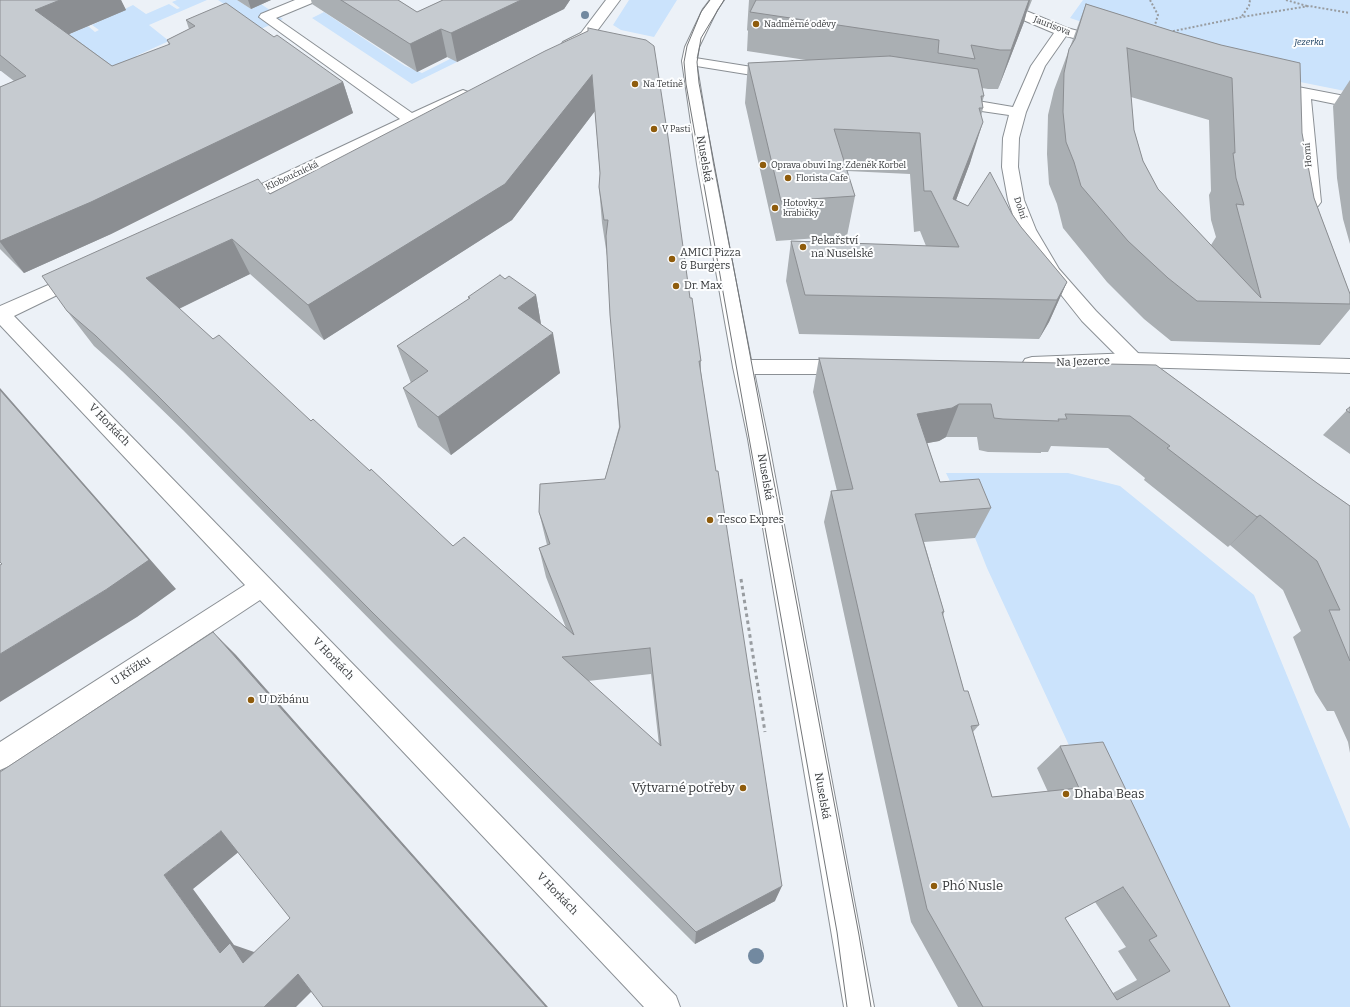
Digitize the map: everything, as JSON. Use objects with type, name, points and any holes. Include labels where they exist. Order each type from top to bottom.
[{"type":"street","points":[[306,0],[266,17],[411,120]]},
{"type":"street","points":[[551,53],[586,36],[613,0]]},
{"type":"street","name":"Nuselská","points":[[717,0],[710,9],[692,47],[690,61],[705,164],[743,368],[758,439],[855,1005]]},
{"type":"street","name":"Jaurisova","points":[[988,0],[1062,31],[1091,39]]},
{"type":"street","name":"Dolní","points":[[1062,31],[1038,66],[1018,112],[1011,138],[1010,166],[1016,200],[1027,230],[1053,273],[1089,316],[1133,360],[1164,380]]},
{"type":"street","points":[[690,61],[789,77]]},
{"type":"street","points":[[1259,85],[1350,102]]},
{"type":"street","name":"Kloboučnická","points":[[226,207],[474,90]]},
{"type":"street","name":"Horní","points":[[1303,93],[1312,212],[1315,219]]},
{"type":"street","points":[[944,101],[1018,112]]},
{"type":"street","points":[[1,314],[91,272]]},
{"type":"street","name":"V Horkách","points":[[1,314],[665,1007]]},
{"type":"street","name":"Na Jezerce","points":[[1014,364],[1133,360],[1350,366]]},
{"type":"street","points":[[743,368],[864,367]]},
{"type":"street","name":"U Křížku","points":[[0,757],[263,586]]},
{"type":"path","points":[[1150,0],[1158,15],[1156,24],[1152,31]]},
{"type":"path","points":[[1242,17],[1247,10],[1250,0]]},
{"type":"path","points":[[1286,0],[1309,6],[1350,12]]},
{"type":"path","points":[[1168,33],[1242,17],[1309,6]]},
{"type":"path","points":[[741,579],[765,732]]},
{"type":"green space","points":[[177,0],[207,0],[149,25],[169,41],[136,56],[164,78],[125,94],[54,41],[88,26],[95,32],[99,30],[92,25],[133,5],[146,14],[169,4],[177,9],[180,8],[172,2]]},
{"type":"green space","points":[[218,0],[237,0],[251,9],[261,4],[283,19],[261,29]]},
{"type":"green space","points":[[629,0],[677,0],[654,37],[621,30],[613,25]]},
{"type":"green space","name":"Jezerka","points":[[1083,0],[1350,0],[1350,92],[1275,77],[1136,40],[1070,18]]},
{"type":"green space","points":[[324,12],[405,66],[422,73],[452,58],[457,62],[412,84],[312,18]]},
{"type":"green space","points":[[946,473],[1068,473],[1120,486],[1254,595],[1350,829],[1350,1007],[1190,1007],[987,568],[964,510]]},
{"type":"building","points":[[0,0],[60,0],[35,10],[112,66],[170,44],[167,40],[195,26],[186,20],[226,3],[274,37],[277,35],[343,82],[91,202],[0,241],[0,87],[26,76],[0,55]]},
{"type":"building","points":[[341,0],[398,0],[417,12],[443,0],[521,0],[451,33],[441,29],[410,44]]},
{"type":"building","points":[[756,0],[1029,0],[1011,50],[1000,50],[971,45],[975,59],[938,53],[939,40],[750,12]]},
{"type":"building","points":[[1086,4],[1221,45],[1300,63],[1302,133],[1314,198],[1350,294],[1350,304],[1197,301],[1168,278],[1128,241],[1081,186],[1066,142],[1063,112],[1064,73],[1069,49],[1075,39]],"holes":[[[1127,48],[1232,78],[1235,153],[1233,153],[1236,178],[1244,205],[1236,204],[1261,298],[1158,189],[1143,161],[1134,130]]]},
{"type":"building","points":[[588,28],[646,40],[654,46],[690,298],[692,298],[701,361],[699,361],[716,471],[718,471],[782,886],[696,932],[372,612],[159,397],[96,336],[67,311],[42,276],[258,179],[270,194],[545,51],[588,31]],"holes":[[[592,75],[600,173],[599,187],[604,220],[608,220],[606,236],[610,315],[620,427],[605,479],[540,484],[539,512],[550,544],[539,548],[574,635],[464,537],[453,546],[371,469],[370,471],[313,419],[311,421],[219,335],[213,339],[146,278],[232,239],[308,305],[505,184]],[[650,648],[661,746],[562,657]]]},
{"type":"building","points":[[890,56],[978,69],[984,96],[981,96],[983,108],[979,108],[983,122],[953,199],[968,206],[990,172],[1012,214],[1021,227],[1067,282],[1057,300],[805,295],[791,241],[959,247],[931,191],[924,191],[920,133],[834,129],[855,196],[781,201],[748,63]]},
{"type":"building","points":[[500,275],[505,279],[509,276],[536,295],[518,308],[553,333],[438,417],[403,388],[428,371],[397,346],[470,298],[468,297]]},
{"type":"building","points":[[819,358],[1156,365],[1350,506],[1350,661],[1329,610],[1340,610],[1317,561],[1260,515],[1257,517],[1167,448],[1170,446],[1130,416],[1065,414],[1067,419],[1058,419],[1059,421],[1003,419],[994,418],[991,404],[959,404],[952,408],[917,414],[940,482],[979,479],[991,508],[915,514],[944,612],[942,612],[964,691],[968,691],[979,725],[971,726],[992,797],[1079,788],[1060,746],[1103,742],[1230,1007],[983,1007],[927,909],[831,491],[853,489]],"holes":[[[1123,887],[1157,936],[1149,940],[1170,971],[1117,1000],[1065,918]]]},
{"type":"building","points":[[0,390],[149,560],[107,589],[0,654],[0,565],[2,564],[0,562]]},
{"type":"building","points":[[1350,407],[1350,413],[1346,410]]},
{"type":"building","points":[[213,632],[546,1007],[323,1007],[298,974],[264,1007],[0,1007],[0,772]],"holes":[[[221,831],[290,918],[243,963],[230,943],[220,953],[164,875]]]},
{"type":"tram line","points":[[710,0],[701,12],[687,46],[684,62],[686,84],[837,932],[847,1007]]},
{"type":"tram line","points":[[724,0],[701,38],[697,62],[699,83],[859,935],[871,1007]]},
{"type":"place","name":"Nadměrné oděvy","points":[[756,24]]},
{"type":"place","name":"Na Tetíně","points":[[635,84]]},
{"type":"place","name":"V Pasti","points":[[654,129]]},
{"type":"place","name":"Oprava obuvi Ing. Zdeněk Korbel","points":[[763,165]]},
{"type":"place","name":"Florista Cafe","points":[[788,178]]},
{"type":"place","name":"Hotovky z krabičky","points":[[775,208]]},
{"type":"place","name":"Pekařství na Nuselské","points":[[803,247]]},
{"type":"place","name":"AMICI Pizza & Burgers","points":[[672,259]]},
{"type":"place","name":"Dr. Max","points":[[676,286]]},
{"type":"place","name":"Tesco Expres","points":[[710,520]]},
{"type":"place","name":"U Džbánu","points":[[251,700]]},
{"type":"place","name":"Výtvarné potřeby","points":[[743,788]]},
{"type":"place","name":"Dhaba Beas","points":[[1066,794]]},
{"type":"place","name":"Phó Nusle","points":[[934,886]]}]
